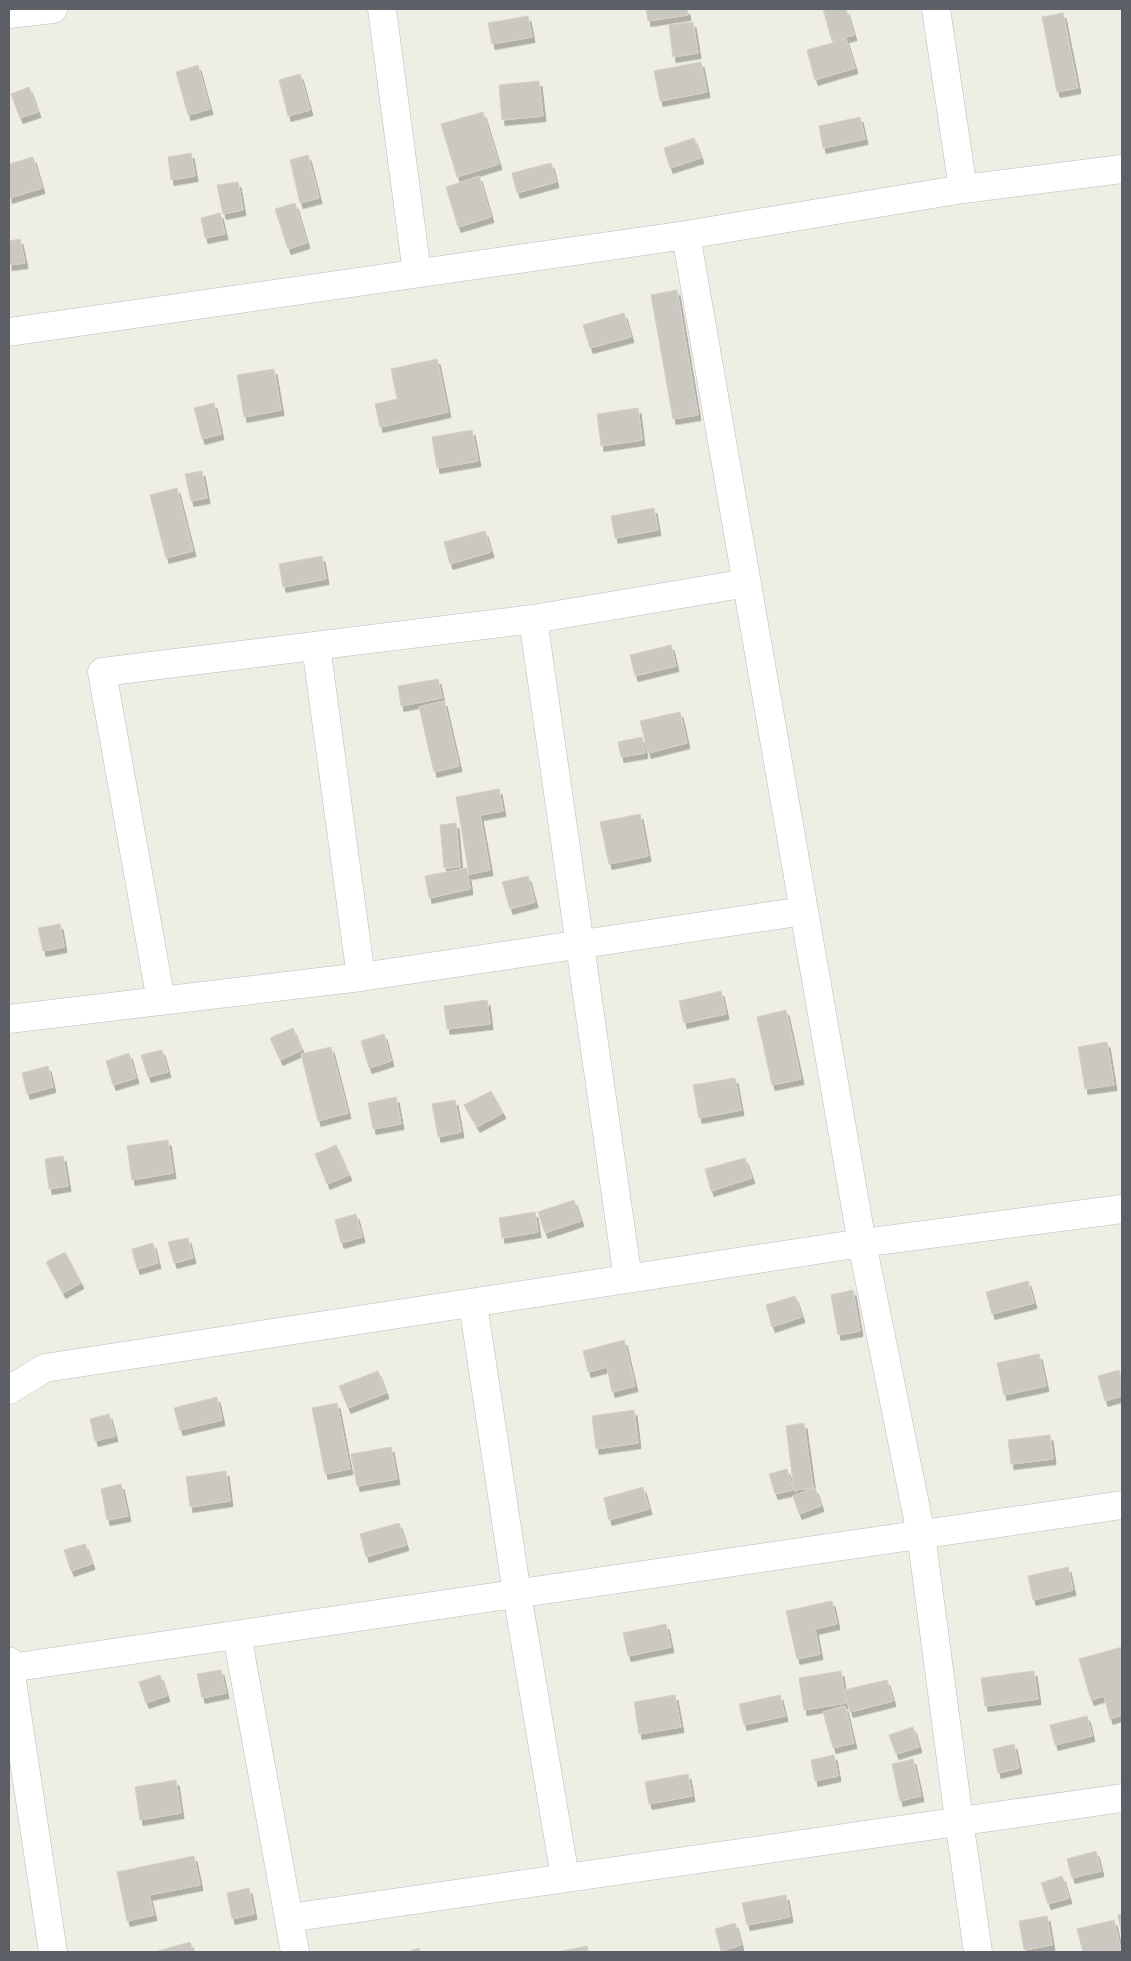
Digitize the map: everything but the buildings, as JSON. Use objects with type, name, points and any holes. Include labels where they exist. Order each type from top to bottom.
[{"type":"street","points":[[16,12],[52,9]]},
{"type":"street","points":[[382,9],[417,273]]},
{"type":"street","points":[[936,9],[963,189]]},
{"type":"street","points":[[9,332],[686,235],[963,189],[1122,169]]},
{"type":"street","points":[[686,235],[862,1243],[921,1534],[978,1952]]},
{"type":"street","points":[[161,1001],[102,672],[533,619],[747,583]]},
{"type":"street","points":[[533,619],[628,1279]]},
{"type":"street","points":[[316,646],[361,976]]},
{"type":"street","points":[[9,1019],[361,976],[804,911]]},
{"type":"street","points":[[9,1390],[45,1368],[862,1243],[1122,1210]]},
{"type":"street","points":[[473,1304],[517,1594],[565,1877]]},
{"type":"street","points":[[53,1952],[10,1665],[237,1635],[1122,1505]]},
{"type":"street","points":[[237,1635],[295,1952]]},
{"type":"street","points":[[289,1918],[1122,1798]]}]
